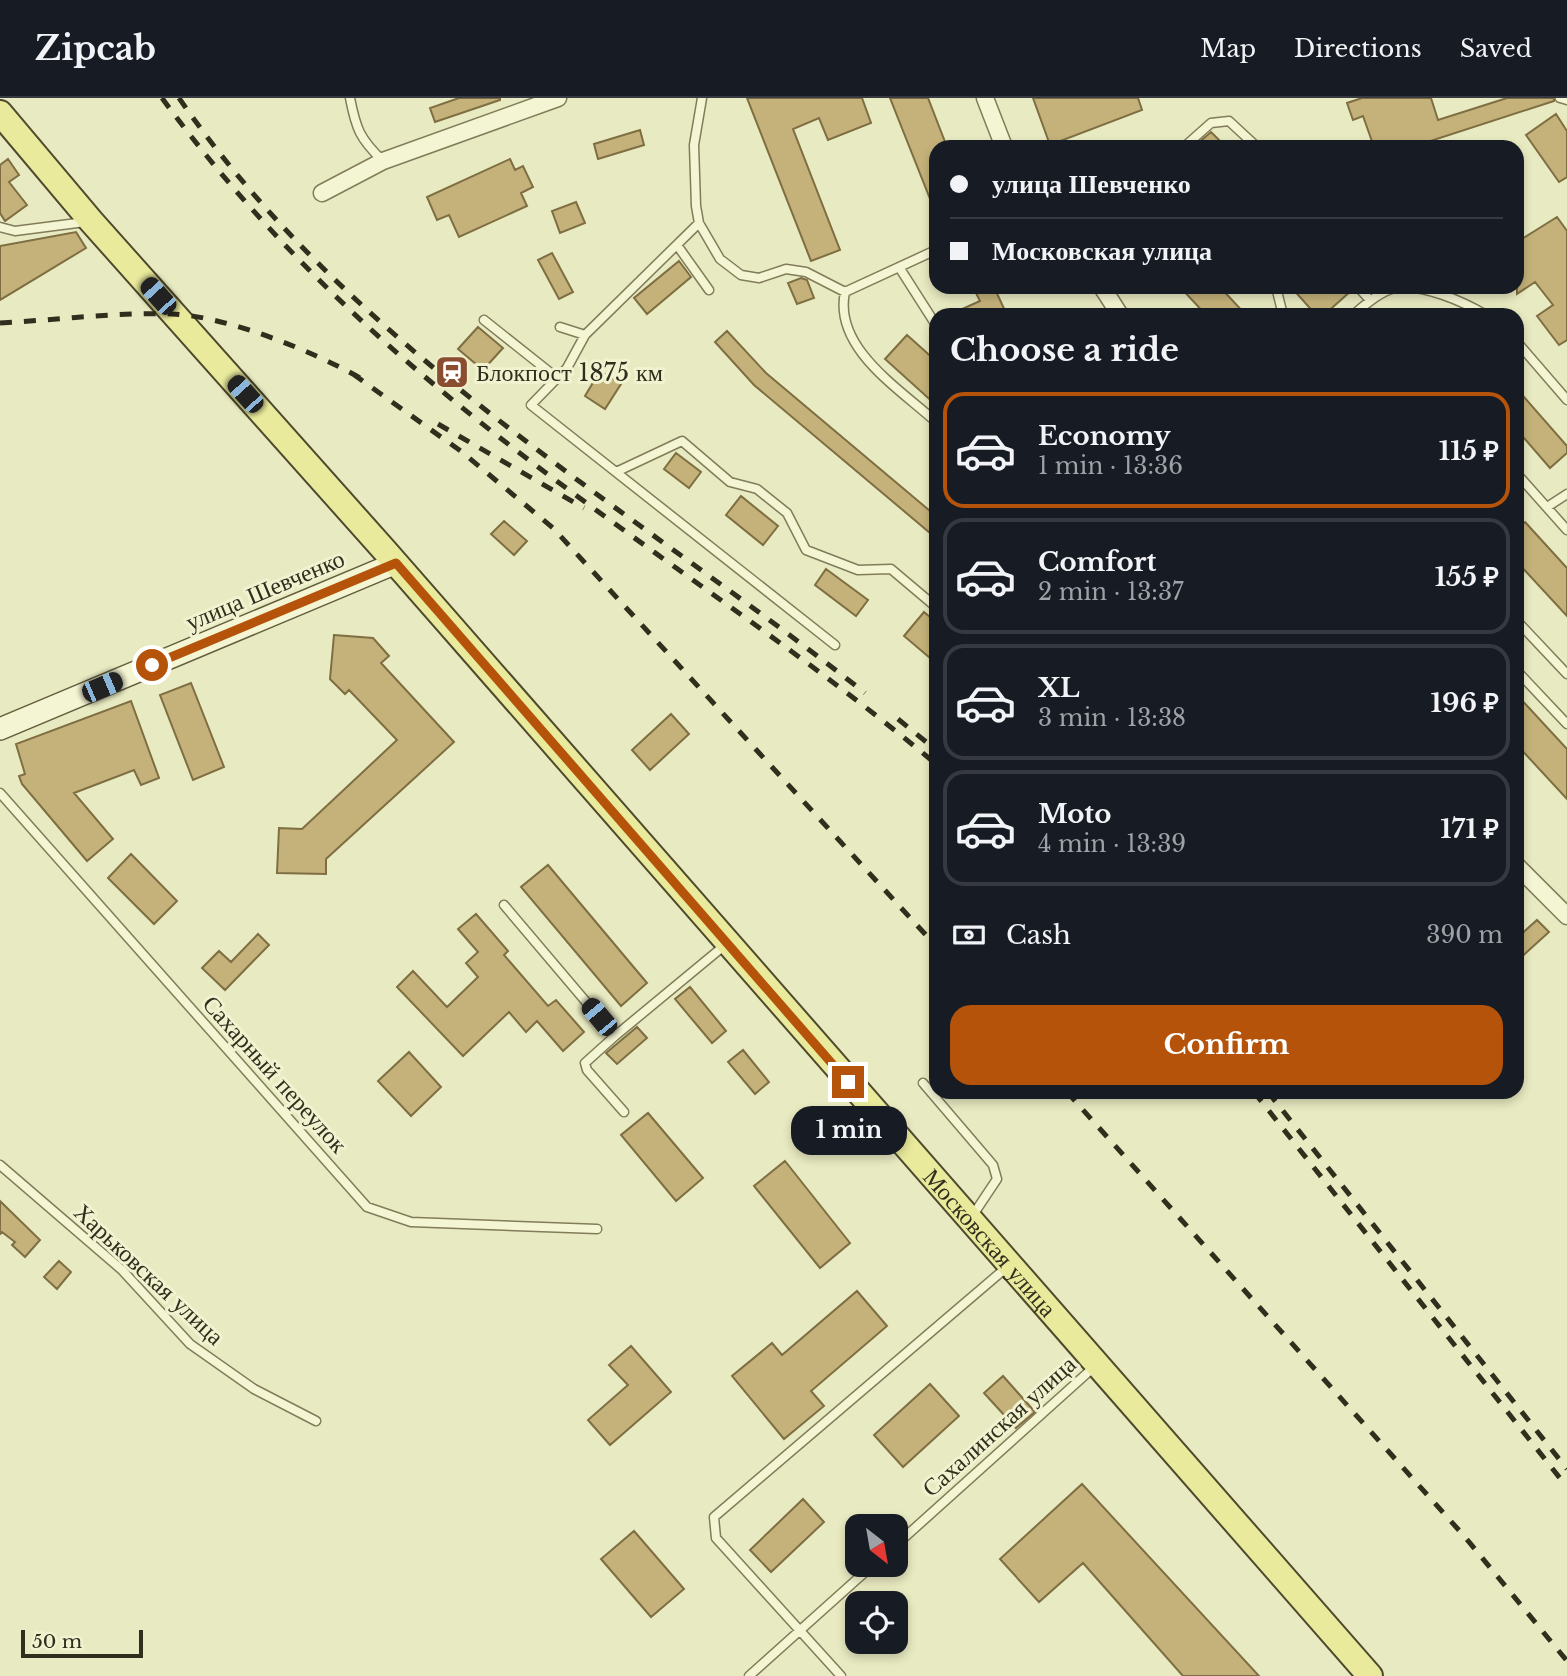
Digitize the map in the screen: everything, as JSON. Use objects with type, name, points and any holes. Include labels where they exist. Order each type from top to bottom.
[{"type":"main road","name":"Московская улица","points":[[0,113],[91,221],[396,563],[1370,1676]]},
{"type":"main road","name":"улица Шевченко","points":[[0,729],[396,563]]},
{"type":"street","points":[[322,193],[383,161],[558,98]]},
{"type":"street","points":[[985,98],[1001,140]]},
{"type":"street","points":[[1524,873],[1567,916]]},
{"type":"lane","points":[[350,98],[355,125],[363,142],[383,161]]},
{"type":"lane","points":[[702,98],[694,145],[699,223],[720,259],[741,275],[760,278],[786,269],[806,272],[845,292]]},
{"type":"lane","points":[[1560,98],[1567,100]]},
{"type":"lane","points":[[1192,140],[1211,123],[1229,121],[1249,140]]},
{"type":"lane","points":[[0,227],[15,231],[91,221]]},
{"type":"lane","points":[[699,223],[585,335],[567,368],[531,405],[835,645]]},
{"type":"lane","points":[[677,245],[709,290]]},
{"type":"lane","points":[[845,292],[929,253]]},
{"type":"lane","points":[[899,267],[929,314]]},
{"type":"lane","points":[[845,292],[842,307],[845,325],[855,344],[866,358],[929,416]]},
{"type":"lane","points":[[1364,294],[1370,300]]},
{"type":"lane","points":[[1361,308],[1383,294]]},
{"type":"lane","points":[[1433,294],[1468,308]]},
{"type":"lane","points":[[484,320],[557,378]]},
{"type":"lane","points":[[560,327],[585,335]]},
{"type":"lane","points":[[1524,350],[1567,400]]},
{"type":"lane","points":[[616,472],[682,440],[730,482],[757,489],[787,513],[806,550],[858,570],[891,569],[929,601]]},
{"type":"lane","points":[[1524,482],[1567,530]]},
{"type":"lane","points":[[1547,507],[1567,494]]},
{"type":"lane","points":[[1524,628],[1567,674]]},
{"type":"lane","points":[[1524,678],[1567,724]]},
{"type":"lane","name":"Сахарный переулок","points":[[0,793],[367,1207],[411,1222],[597,1229]]},
{"type":"lane","points":[[504,905],[615,1036]]},
{"type":"lane","points":[[624,1112],[587,1070],[585,1063],[727,943]]},
{"type":"lane","points":[[923,1083],[929,1090]]},
{"type":"lane","points":[[937,1099],[993,1165],[997,1174],[970,1220]]},
{"type":"lane","name":"Харьковская улица","points":[[0,1165],[122,1270],[190,1344],[254,1389],[316,1421]]},
{"type":"lane","points":[[841,1676],[716,1538],[714,1517],[1009,1265]]},
{"type":"lane","name":"Сахалинская улица","points":[[908,1534],[1096,1365]]},
{"type":"lane","points":[[749,1676],[860,1577]]},
{"type":"building","points":[[459,98],[500,100],[435,122],[430,108]]},
{"type":"building","points":[[747,98],[862,98],[871,123],[828,140],[819,118],[793,129],[840,250],[811,261]]},
{"type":"building","points":[[890,98],[928,98],[944,140],[929,140],[929,196]]},
{"type":"building","points":[[1033,98],[1138,98],[1142,110],[1063,140],[1048,140]]},
{"type":"building","points":[[1362,98],[1431,98],[1438,120],[1507,98],[1554,98],[1554,101],[1434,140],[1372,140],[1363,116],[1353,120],[1347,103]]},
{"type":"building","points":[[1556,114],[1567,131],[1567,177],[1559,182],[1526,135]]},
{"type":"building","points":[[640,130],[644,145],[598,159],[594,144]]},
{"type":"building","points":[[1211,132],[1219,140],[1202,140]]},
{"type":"building","points":[[8,159],[19,175],[9,182],[27,205],[5,221],[0,213],[0,165]]},
{"type":"building","points":[[510,159],[515,170],[523,166],[533,187],[521,193],[527,206],[459,237],[449,215],[437,220],[427,197]]},
{"type":"building","points":[[576,202],[585,223],[560,233],[552,211]]},
{"type":"building","points":[[1557,217],[1567,231],[1567,340],[1559,345],[1537,316],[1553,305],[1535,282],[1524,289],[1524,238]]},
{"type":"building","points":[[76,232],[86,248],[0,300],[0,246]]},
{"type":"building","points":[[552,253],[573,292],[559,299],[538,260]]},
{"type":"building","points":[[679,261],[691,277],[647,314],[634,298]]},
{"type":"building","points":[[801,278],[807,280],[814,298],[797,304],[788,283]]},
{"type":"building","points":[[976,294],[997,294],[1004,308],[964,308],[980,301]]},
{"type":"building","points":[[1186,294],[1226,294],[1240,308],[1200,308]]},
{"type":"building","points":[[1297,294],[1348,294],[1332,308],[1310,308]]},
{"type":"building","points":[[478,327],[503,348],[483,370],[458,349]]},
{"type":"building","points":[[727,331],[766,373],[929,510],[929,532],[754,385],[715,342]]},
{"type":"building","points":[[907,335],[929,355],[929,399],[885,359]]},
{"type":"building","points":[[600,371],[621,384],[605,409],[585,396]]},
{"type":"building","points":[[1524,397],[1567,446],[1567,453],[1550,468],[1524,438]]},
{"type":"building","points":[[676,453],[701,472],[689,488],[664,469]]},
{"type":"building","points":[[741,496],[778,526],[763,545],[726,515]]},
{"type":"building","points":[[504,521],[527,541],[514,555],[491,534]]},
{"type":"building","points":[[1524,523],[1567,568],[1567,616],[1524,570]]},
{"type":"building","points":[[826,569],[868,600],[856,616],[815,585]]},
{"type":"building","points":[[924,612],[929,616],[929,657],[904,636]]},
{"type":"building","points":[[334,635],[373,638],[389,656],[381,663],[454,742],[326,859],[326,874],[277,873],[279,828],[302,829],[397,740],[349,690],[345,694],[330,679]]},
{"type":"building","points":[[191,683],[224,767],[193,780],[160,695]]},
{"type":"building","points":[[131,701],[159,778],[141,785],[134,770],[74,793],[113,839],[87,861],[22,784],[19,776],[25,774],[16,744]]},
{"type":"building","points":[[1524,703],[1567,749],[1567,799],[1524,753]]},
{"type":"building","points":[[671,714],[689,734],[650,770],[632,750]]},
{"type":"building","points":[[131,854],[177,901],[154,924],[108,878]]},
{"type":"building","points":[[548,865],[647,983],[621,1006],[521,887]]},
{"type":"building","points":[[476,914],[508,951],[504,955],[548,1006],[556,1000],[584,1032],[563,1051],[537,1021],[526,1032],[509,1012],[463,1056],[397,987],[413,971],[447,1007],[478,977],[466,963],[478,952],[458,929]]},
{"type":"building","points":[[1537,920],[1549,932],[1524,955],[1524,932]]},
{"type":"building","points":[[258,934],[269,945],[225,990],[202,968],[219,951],[231,962]]},
{"type":"building","points":[[690,987],[726,1031],[712,1043],[675,999]]},
{"type":"building","points":[[637,1027],[647,1038],[617,1064],[606,1053]]},
{"type":"building","points":[[743,1050],[769,1082],[755,1094],[728,1062]]},
{"type":"building","points":[[409,1052],[441,1087],[411,1116],[378,1081]]},
{"type":"building","points":[[648,1113],[703,1178],[676,1201],[621,1135]]},
{"type":"building","points":[[785,1161],[850,1243],[820,1268],[754,1186]]},
{"type":"building","points":[[0,1201],[40,1240],[25,1257],[12,1245],[15,1242],[2,1232],[0,1234]]},
{"type":"building","points":[[59,1261],[71,1272],[57,1289],[44,1277]]},
{"type":"building","points":[[857,1291],[887,1326],[811,1391],[824,1406],[784,1439],[732,1376],[772,1343],[782,1355]]},
{"type":"building","points":[[631,1346],[671,1392],[610,1445],[588,1420],[628,1385],[609,1365]]},
{"type":"building","points":[[1003,1376],[1035,1412],[1016,1428],[984,1393]]},
{"type":"building","points":[[930,1384],[959,1416],[903,1467],[874,1435]]},
{"type":"building","points":[[1082,1484],[1259,1676],[1183,1676],[1083,1563],[1039,1602],[1000,1559]]},
{"type":"building","points":[[803,1499],[824,1522],[771,1572],[750,1550]]},
{"type":"building","points":[[634,1531],[684,1589],[651,1617],[601,1559]]},
{"type":"railway","points":[[162,98],[220,172],[282,242],[348,308],[418,371],[545,472],[808,664],[929,758]]},
{"type":"railway","points":[[179,98],[249,189],[326,271],[410,348],[499,420],[865,693]]},
{"type":"railway","points":[[0,323],[129,314],[194,316],[243,328],[294,346],[360,378]]},
{"type":"railway","points":[[353,374],[462,452],[553,528],[929,938]]},
{"type":"railway","points":[[438,424],[584,508]]},
{"type":"railway","points":[[898,719],[929,744]]},
{"type":"railway","points":[[1073,1099],[1465,1537],[1567,1661]]},
{"type":"railway","points":[[1260,1099],[1567,1487]]},
{"type":"railway","points":[[1274,1099],[1567,1469]]},
{"type":"place","name":"Блокпост 1875 км","points":[[452,372]]},
{"type":"route","points":[[152,665],[396,563],[848,1082]]}]
